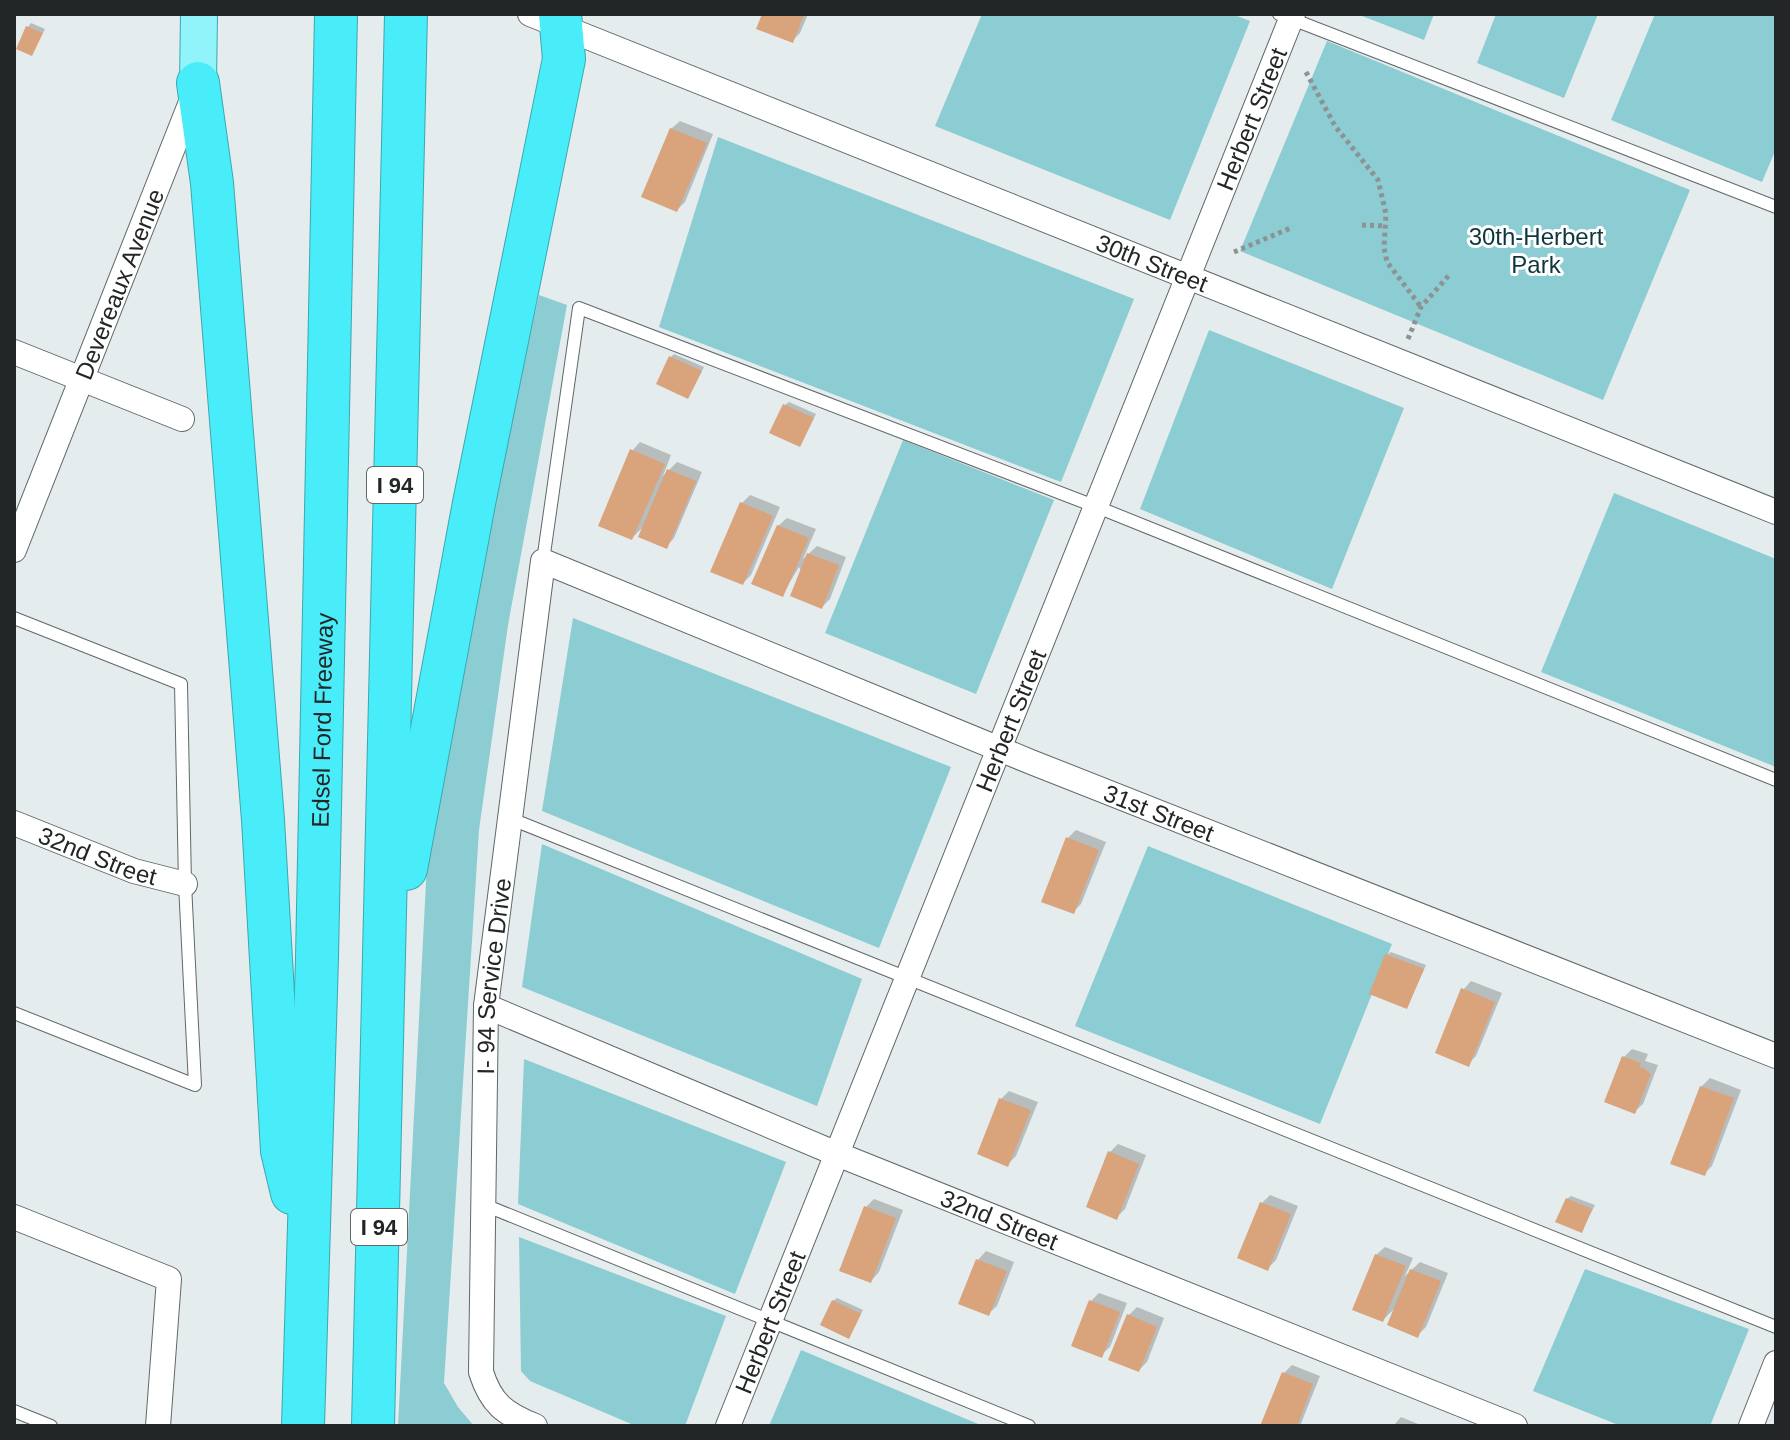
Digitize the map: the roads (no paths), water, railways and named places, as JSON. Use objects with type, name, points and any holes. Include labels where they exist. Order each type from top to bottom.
[{"type":"highway","name":"Edsel Ford Freeway","points":[[303,1426],[318,943],[336,14]]},
{"type":"highway","name":"I 94","points":[[373,1426],[406,14]]},
{"type":"highway","points":[[384,956],[409,858],[474,503],[564,59],[554,17]]},
{"type":"highway","points":[[198,83],[215,215],[263,820],[282,1151],[306,1256]]},
{"type":"main road","name":"Devereaux Avenue","points":[[198,83],[199,14]]},
{"type":"street","name":"Herbert Street","points":[[728,1426],[1097,507],[1288,16]]},
{"type":"street","name":"30th Street","points":[[554,17],[1187,278],[1776,512]]},
{"type":"street","name":"Devereaux Avenue","points":[[14,550],[198,83]]},
{"type":"street","points":[[14,352],[182,419]]},
{"type":"street","name":"31st Street","points":[[543,561],[999,749],[1776,1056]]},
{"type":"street","name":"I- 94 Service Drive","points":[[535,1426],[502,1411],[488,1395],[481,1372],[482,1204],[486,1006],[543,561]]},
{"type":"street","name":"32nd Street","points":[[14,823],[134,871],[185,884]]},
{"type":"street","name":"32nd Street","points":[[486,1006],[837,1154],[1515,1426]]},
{"type":"street","points":[[14,1217],[169,1279],[158,1426]]},
{"type":"street","points":[[1751,1426],[1776,1363]]},
{"type":"lane","points":[[1288,16],[1776,207]]},
{"type":"lane","points":[[543,561],[579,308],[1097,507],[1776,780]]},
{"type":"lane","points":[[14,618],[181,684],[185,884],[195,1085],[14,1013]]},
{"type":"lane","points":[[509,818],[1776,1327]]},
{"type":"lane","points":[[482,1204],[1029,1426]]},
{"type":"lane","points":[[14,1411],[51,1426]]},
{"type":"park label","name":"30th-Herbert Park","points":[[1536,250]]}]
